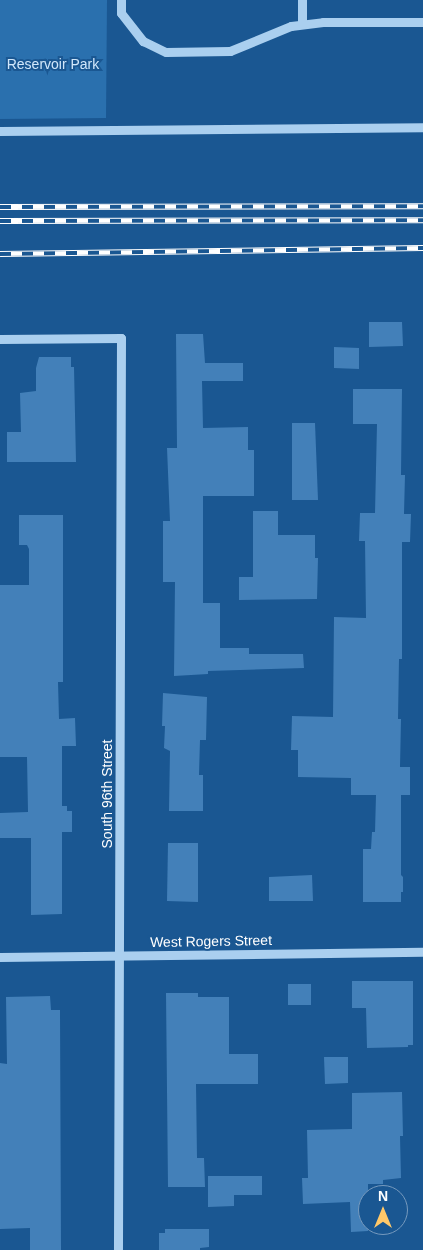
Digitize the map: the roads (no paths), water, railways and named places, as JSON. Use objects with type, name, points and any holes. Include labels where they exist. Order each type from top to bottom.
[{"type":"street","points":[[121,0],[121,14],[143,41],[166,52],[230,51],[291,26],[302,24],[323,22],[423,22]]},
{"type":"street","points":[[302,0],[302,24]]},
{"type":"street","points":[[0,131],[423,127]]},
{"type":"street","name":"South 96th Street","points":[[0,339],[121,338],[118,1250]]},
{"type":"street","name":"West Rogers Street","points":[[0,957],[423,952]]},
{"type":"railway","points":[[0,207],[423,206]]},
{"type":"railway","points":[[0,221],[423,220]]},
{"type":"railway","points":[[0,254],[423,248]]},
{"type":"park label","name":"Reservoir Park","points":[[53,64]]}]
